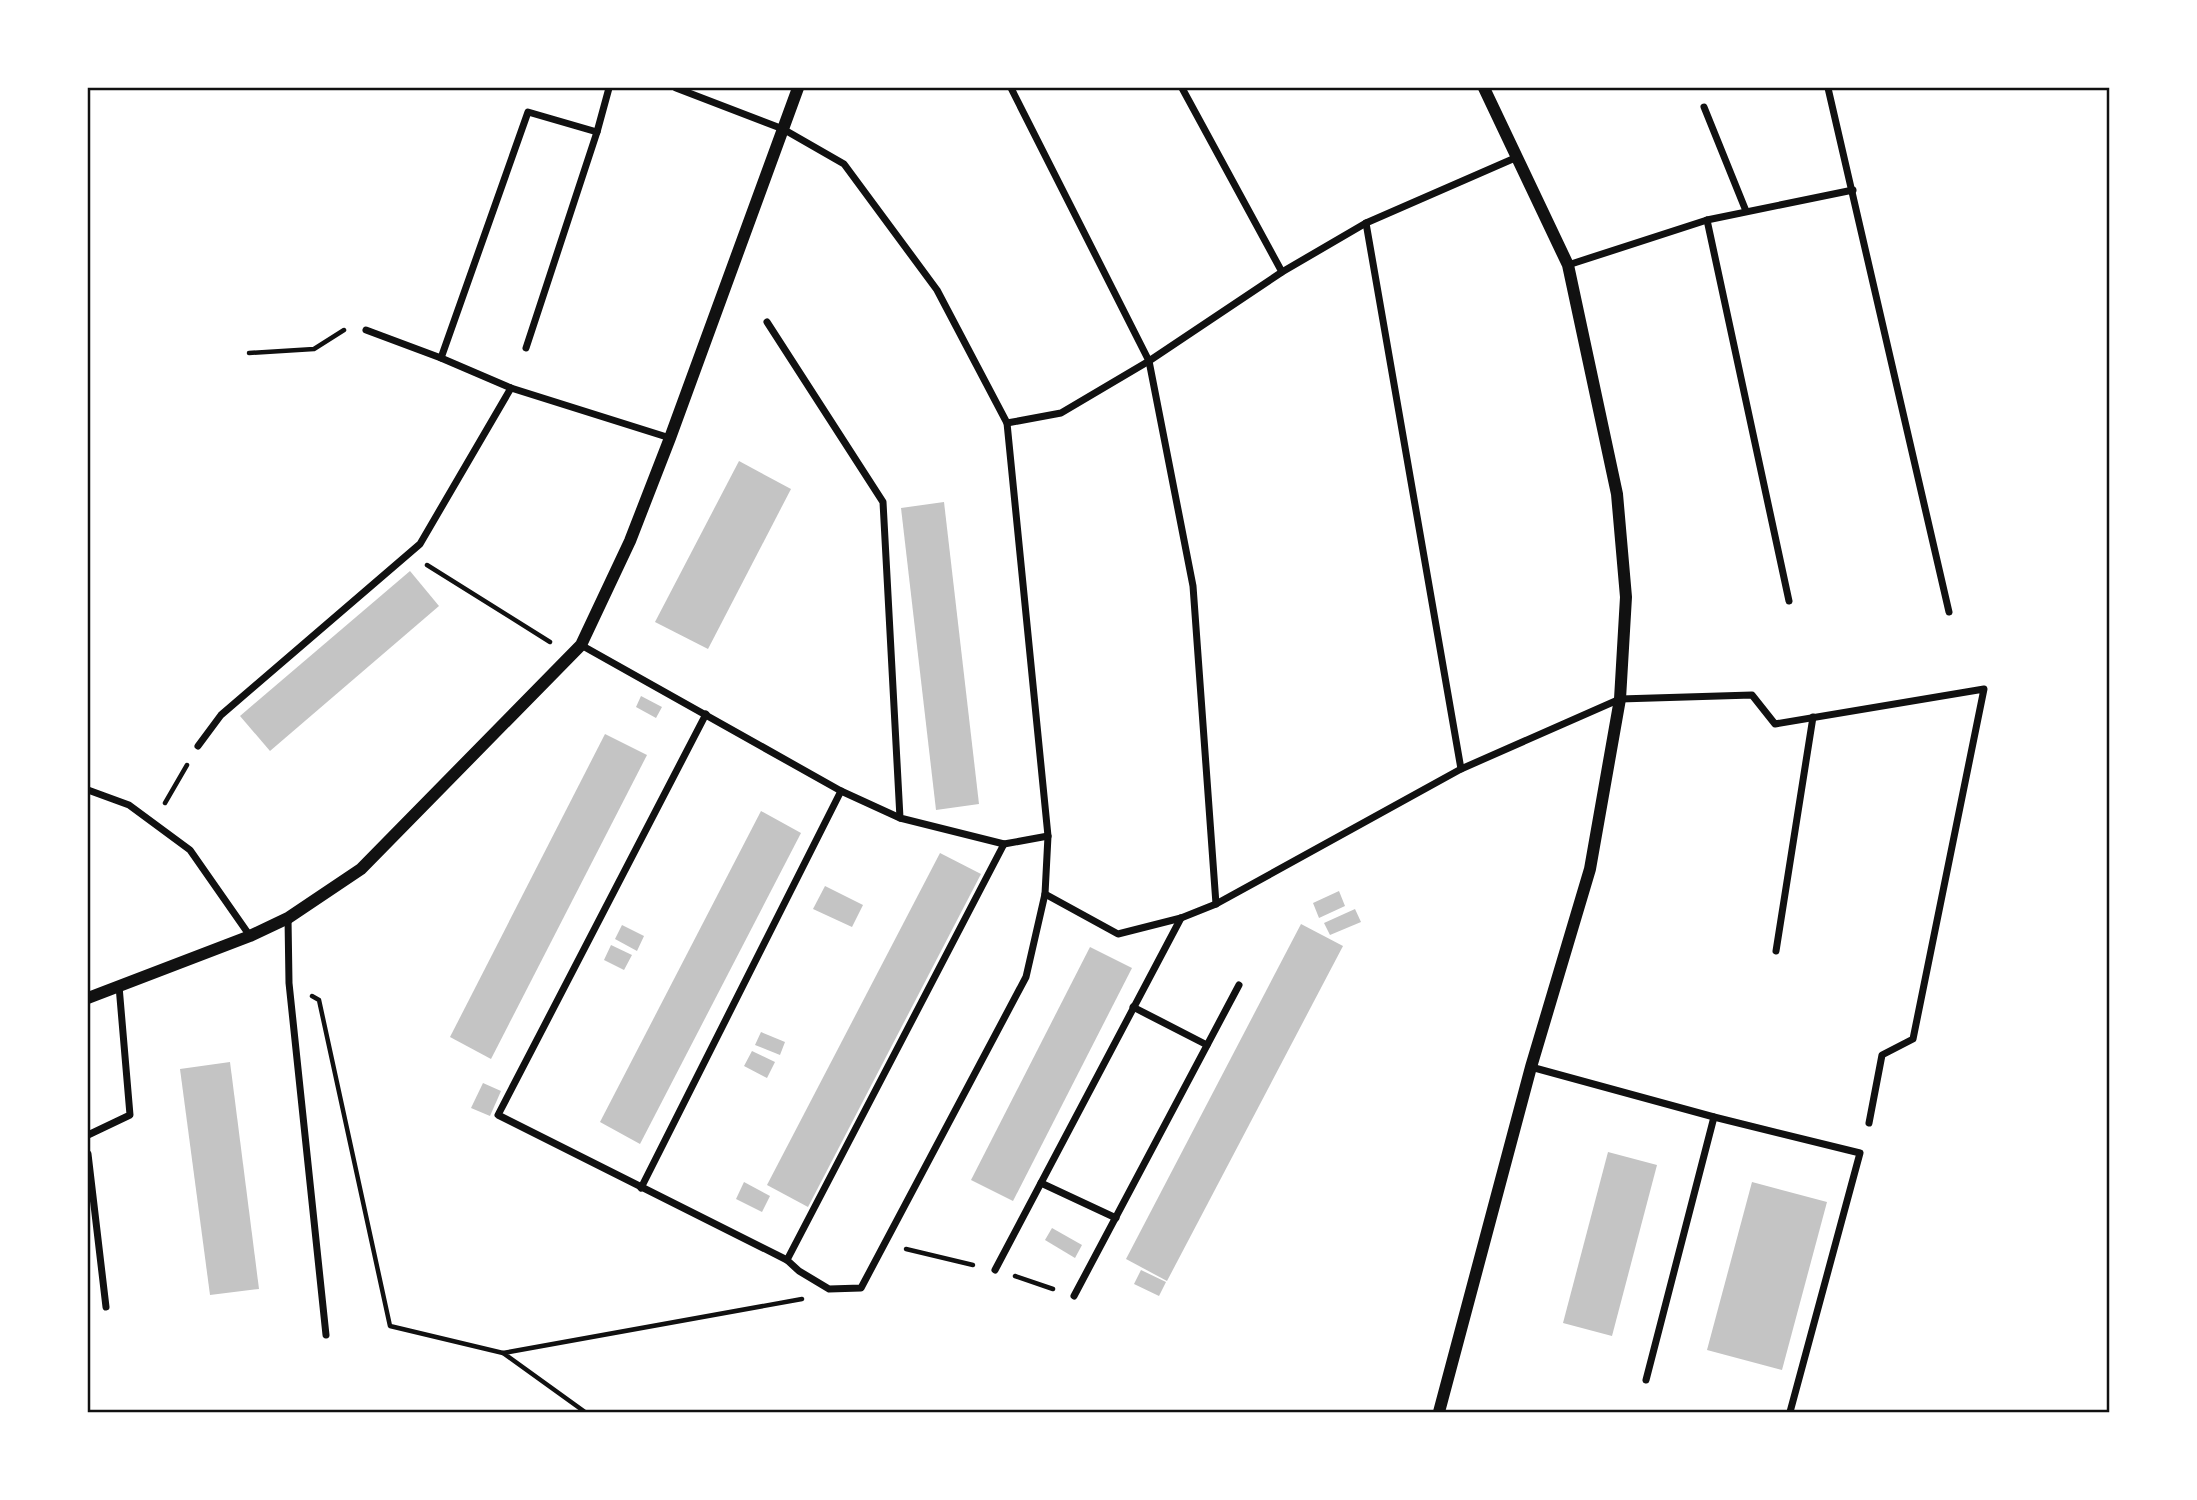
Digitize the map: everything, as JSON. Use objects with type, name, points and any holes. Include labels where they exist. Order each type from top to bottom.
[{"type":"street","points":[[526,348],[609,88]]},
{"type":"street","points":[[676,88],[783,129],[844,164],[937,290],[1007,423],[1048,836],[1045,894],[1026,977],[861,1288],[829,1289],[799,1271],[787,1260],[498,1115],[706,714]]},
{"type":"street","points":[[88,999],[250,936],[288,918],[361,869],[581,645],[630,541],[670,438],[797,88]]},
{"type":"street","points":[[1012,88],[1149,361],[1193,586],[1216,904]]},
{"type":"street","points":[[1182,88],[1282,272]]},
{"type":"street","points":[[1439,1412],[1531,1067],[1590,869],[1619,699],[1626,597],[1617,494],[1568,265],[1484,88]]},
{"type":"street","points":[[1828,88],[1949,612]]},
{"type":"street","points":[[1704,107],[1746,211]]},
{"type":"street","points":[[442,358],[528,112],[597,132]]},
{"type":"street","points":[[1007,423],[1061,413],[1149,361],[1282,272],[1366,223],[1515,158]]},
{"type":"street","points":[[1568,265],[1707,220],[1853,190]]},
{"type":"street","points":[[1707,220],[1789,601]]},
{"type":"street","points":[[1366,223],[1461,769]]},
{"type":"street","points":[[767,322],[883,502],[900,818]]},
{"type":"street","points":[[366,330],[442,358],[511,388],[670,438]]},
{"type":"street","points":[[198,746],[221,715],[420,544],[511,388]]},
{"type":"street","points":[[581,645],[841,791],[900,818],[1004,844],[1048,836]]},
{"type":"street","points":[[1045,894],[1118,934],[1181,918],[1216,904],[1461,769],[1619,699],[1752,695],[1774,724],[1984,689],[1913,1040],[1882,1055],[1869,1122]]},
{"type":"street","points":[[1776,951],[1813,717]]},
{"type":"street","points":[[88,790],[129,805],[190,850],[250,936]]},
{"type":"street","points":[[641,1188],[841,791]]},
{"type":"street","points":[[787,1260],[1004,844]]},
{"type":"street","points":[[288,918],[289,984],[326,1335]]},
{"type":"street","points":[[995,1270],[1181,918]]},
{"type":"street","points":[[88,1135],[130,1115],[119,985]]},
{"type":"street","points":[[1074,1296],[1239,985]]},
{"type":"street","points":[[1133,1007],[1207,1045]]},
{"type":"street","points":[[1531,1067],[1860,1153],[1790,1412]]},
{"type":"street","points":[[1646,1380],[1714,1117]]},
{"type":"street","points":[[88,1154],[106,1307]]},
{"type":"street","points":[[1041,1183],[1116,1218]]},
{"type":"path","points":[[249,353],[314,349],[354,324],[366,330]]},
{"type":"path","points":[[408,553],[523,622],[571,656]]},
{"type":"path","points":[[154,821],[198,746]]},
{"type":"path","points":[[289,984],[319,1000],[390,1326],[503,1353],[585,1412]]},
{"type":"path","points":[[503,1353],[808,1298]]},
{"type":"building","points":[[739,461],[791,489],[708,649],[655,622]]},
{"type":"building","points":[[944,502],[979,804],[936,810],[901,508]]},
{"type":"building","points":[[410,571],[439,606],[270,751],[240,716]]},
{"type":"building","points":[[641,696],[662,707],[656,718],[636,707]]},
{"type":"building","points":[[605,734],[647,755],[491,1059],[450,1037]]},
{"type":"building","points":[[761,811],[801,833],[640,1144],[600,1122]]},
{"type":"building","points":[[940,853],[981,874],[808,1207],[767,1185]]},
{"type":"building","points":[[825,886],[863,905],[852,927],[813,909]]},
{"type":"building","points":[[1339,891],[1345,906],[1319,918],[1313,903]]},
{"type":"building","points":[[1355,909],[1361,922],[1330,935],[1324,923]]},
{"type":"building","points":[[1301,924],[1343,946],[1167,1281],[1126,1259]]},
{"type":"building","points":[[622,925],[644,936],[637,951],[615,939]]},
{"type":"building","points":[[611,945],[632,955],[624,970],[604,960]]},
{"type":"building","points":[[1090,947],[1132,968],[1013,1201],[971,1180]]},
{"type":"building","points":[[761,1032],[785,1042],[780,1055],[755,1045]]},
{"type":"building","points":[[752,1051],[775,1062],[767,1078],[744,1066]]},
{"type":"building","points":[[230,1062],[259,1289],[210,1295],[180,1069]]},
{"type":"building","points":[[483,1083],[501,1091],[490,1116],[471,1108]]},
{"type":"building","points":[[1608,1152],[1657,1165],[1612,1336],[1563,1323]]},
{"type":"building","points":[[744,1182],[770,1196],[762,1212],[736,1199]]},
{"type":"building","points":[[1752,1182],[1827,1202],[1782,1370],[1707,1350]]},
{"type":"building","points":[[1052,1228],[1082,1245],[1075,1258],[1045,1240]]},
{"type":"building","points":[[1141,1270],[1166,1282],[1159,1296],[1134,1284]]}]
